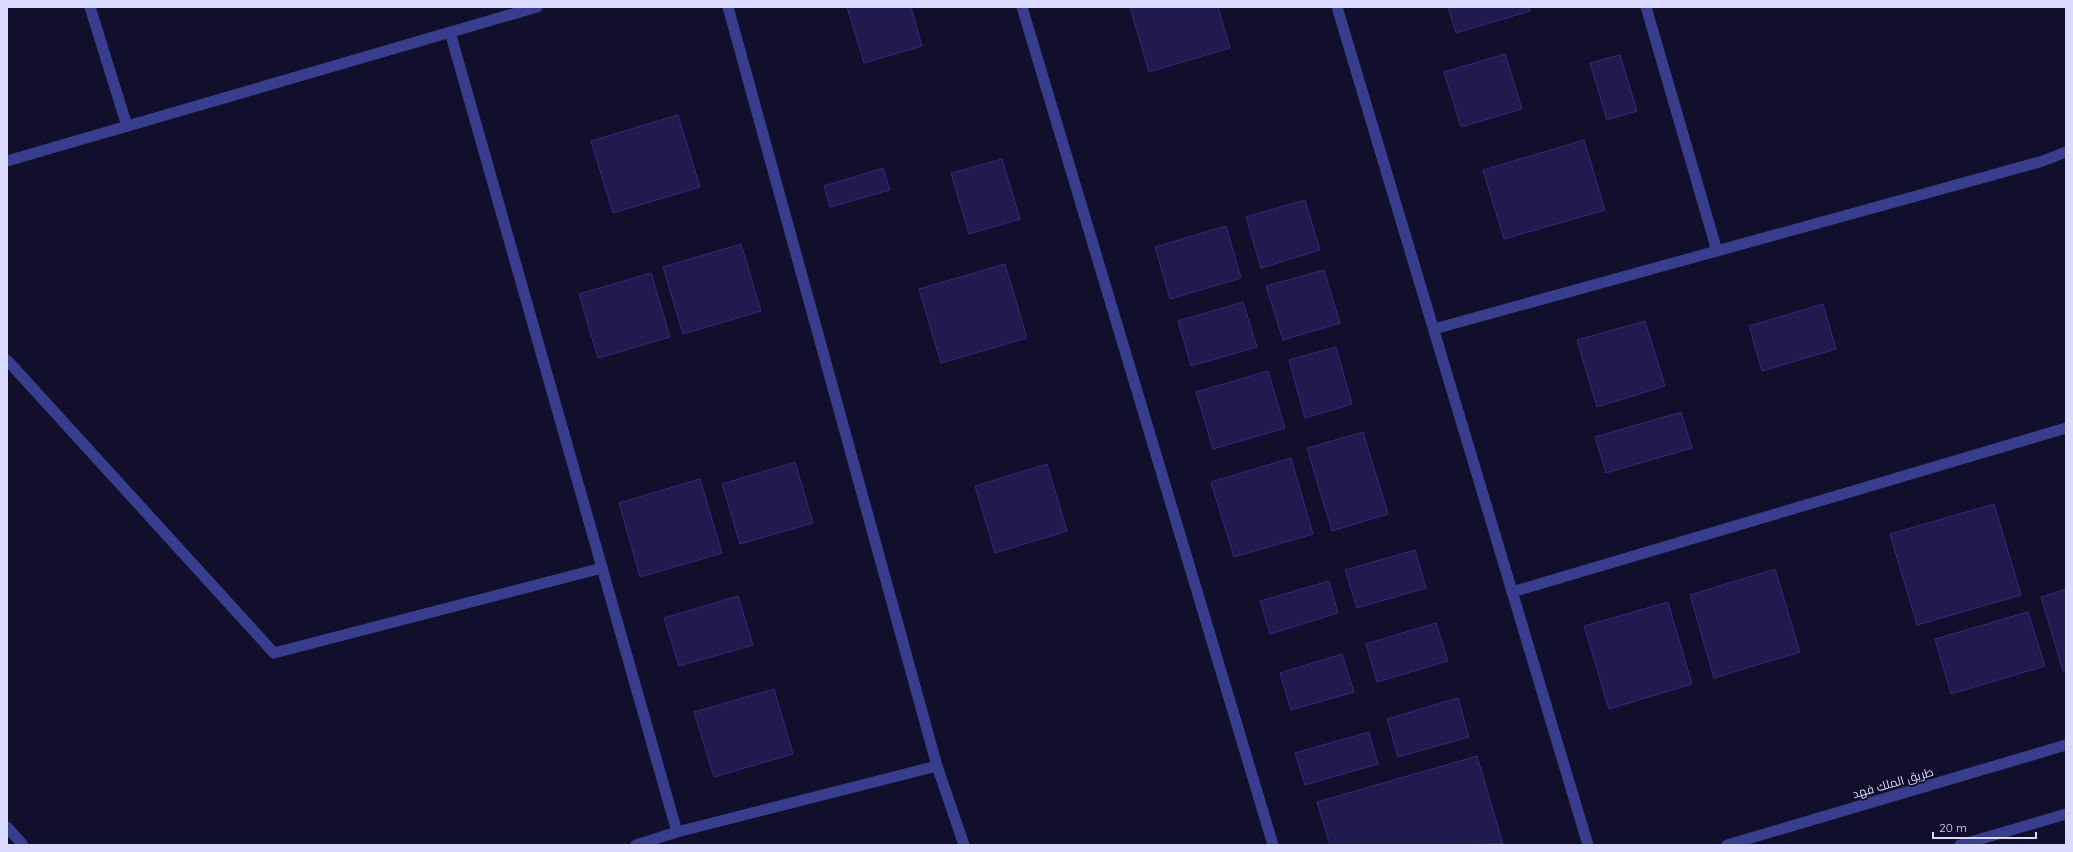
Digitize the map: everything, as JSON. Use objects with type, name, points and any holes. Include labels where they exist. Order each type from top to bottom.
[{"type":"street","points":[[90,7],[127,126]]},
{"type":"street","points":[[7,161],[537,7]]},
{"type":"street","points":[[728,7],[937,766],[964,845]]},
{"type":"street","points":[[1022,7],[1273,845]]},
{"type":"street","points":[[1337,7],[1588,845]]},
{"type":"street","points":[[1646,7],[1717,251]]},
{"type":"street","points":[[450,32],[677,832]]},
{"type":"street","points":[[1434,329],[2043,161],[2066,152]]},
{"type":"street","points":[[7,360],[274,653],[602,568]]},
{"type":"street","points":[[1512,592],[2066,428]]},
{"type":"street","name":"طريق الملك فهد","points":[[1727,845],[2066,745]]},
{"type":"street","points":[[636,845],[677,832],[937,766]]},
{"type":"street","points":[[1960,845],[2066,814]]},
{"type":"street","points":[[7,827],[23,845]]},
{"type":"building","points":[[847,7],[911,7],[922,46],[864,63]]},
{"type":"building","points":[[1130,7],[1218,7],[1230,48],[1149,72]]},
{"type":"building","points":[[1448,7],[1529,7],[1530,11],[1456,33]]},
{"type":"building","points":[[1505,54],[1522,109],[1461,127],[1444,72]]},
{"type":"building","points":[[1620,55],[1637,111],[1607,120],[1590,63]]},
{"type":"building","points":[[678,115],[700,187],[613,213],[591,141]]},
{"type":"building","points":[[1584,140],[1605,210],[1504,239],[1483,170]]},
{"type":"building","points":[[1002,159],[1020,219],[969,234],[951,173]]},
{"type":"building","points":[[883,168],[890,190],[830,207],[824,186]]},
{"type":"building","points":[[1305,200],[1320,250],[1261,268],[1246,217]]},
{"type":"building","points":[[1226,226],[1241,278],[1170,299],[1155,247]]},
{"type":"building","points":[[741,244],[761,311],[683,334],[663,267]]},
{"type":"building","points":[[1005,264],[1027,338],[941,363],[919,289]]},
{"type":"building","points":[[1324,270],[1340,323],[1283,340],[1266,286]]},
{"type":"building","points":[[651,273],[670,337],[598,358],[579,294]]},
{"type":"building","points":[[1243,302],[1257,347],[1191,366],[1178,321]]},
{"type":"building","points":[[1823,304],[1836,349],[1762,371],[1749,326]]},
{"type":"building","points":[[1645,321],[1665,386],[1597,407],[1577,340]]},
{"type":"building","points":[[1336,347],[1352,404],[1305,418],[1289,360]]},
{"type":"building","points":[[1268,371],[1285,428],[1213,449],[1196,392]]},
{"type":"building","points":[[1681,412],[1692,448],[1606,473],[1595,437]]},
{"type":"building","points":[[1363,432],[1388,514],[1332,531],[1307,448]]},
{"type":"building","points":[[1291,458],[1313,534],[1234,557],[1211,482]]},
{"type":"building","points":[[795,462],[813,523],[740,544],[722,484]]},
{"type":"building","points":[[1047,464],[1067,531],[995,553],[975,486]]},
{"type":"building","points":[[700,479],[722,553],[640,577],[619,503]]},
{"type":"building","points":[[1994,504],[2021,595],[1917,625],[1890,534]]},
{"type":"building","points":[[1415,550],[1426,588],[1357,608],[1345,570]]},
{"type":"building","points":[[1775,569],[1800,652],[1714,678],[1690,595]]},
{"type":"building","points":[[1329,581],[1338,613],[1270,634],[1260,601]]},
{"type":"building","points":[[2066,589],[2066,670],[2063,671],[2041,597]]},
{"type":"building","points":[[738,596],[753,645],[679,666],[664,618]]},
{"type":"building","points":[[1668,602],[1692,684],[1609,709],[1584,626]]},
{"type":"building","points":[[2028,612],[2045,666],[1951,694],[1935,639]]},
{"type":"building","points":[[1436,623],[1448,661],[1377,682],[1366,644]]},
{"type":"building","points":[[1342,654],[1354,692],[1291,710],[1280,673]]},
{"type":"building","points":[[774,689],[793,754],[714,777],[694,712]]},
{"type":"building","points":[[1458,698],[1469,737],[1398,757],[1387,719]]},
{"type":"building","points":[[1369,732],[1378,764],[1305,785],[1295,753]]},
{"type":"building","points":[[1477,756],[1503,844],[1330,845],[1317,802]]}]
